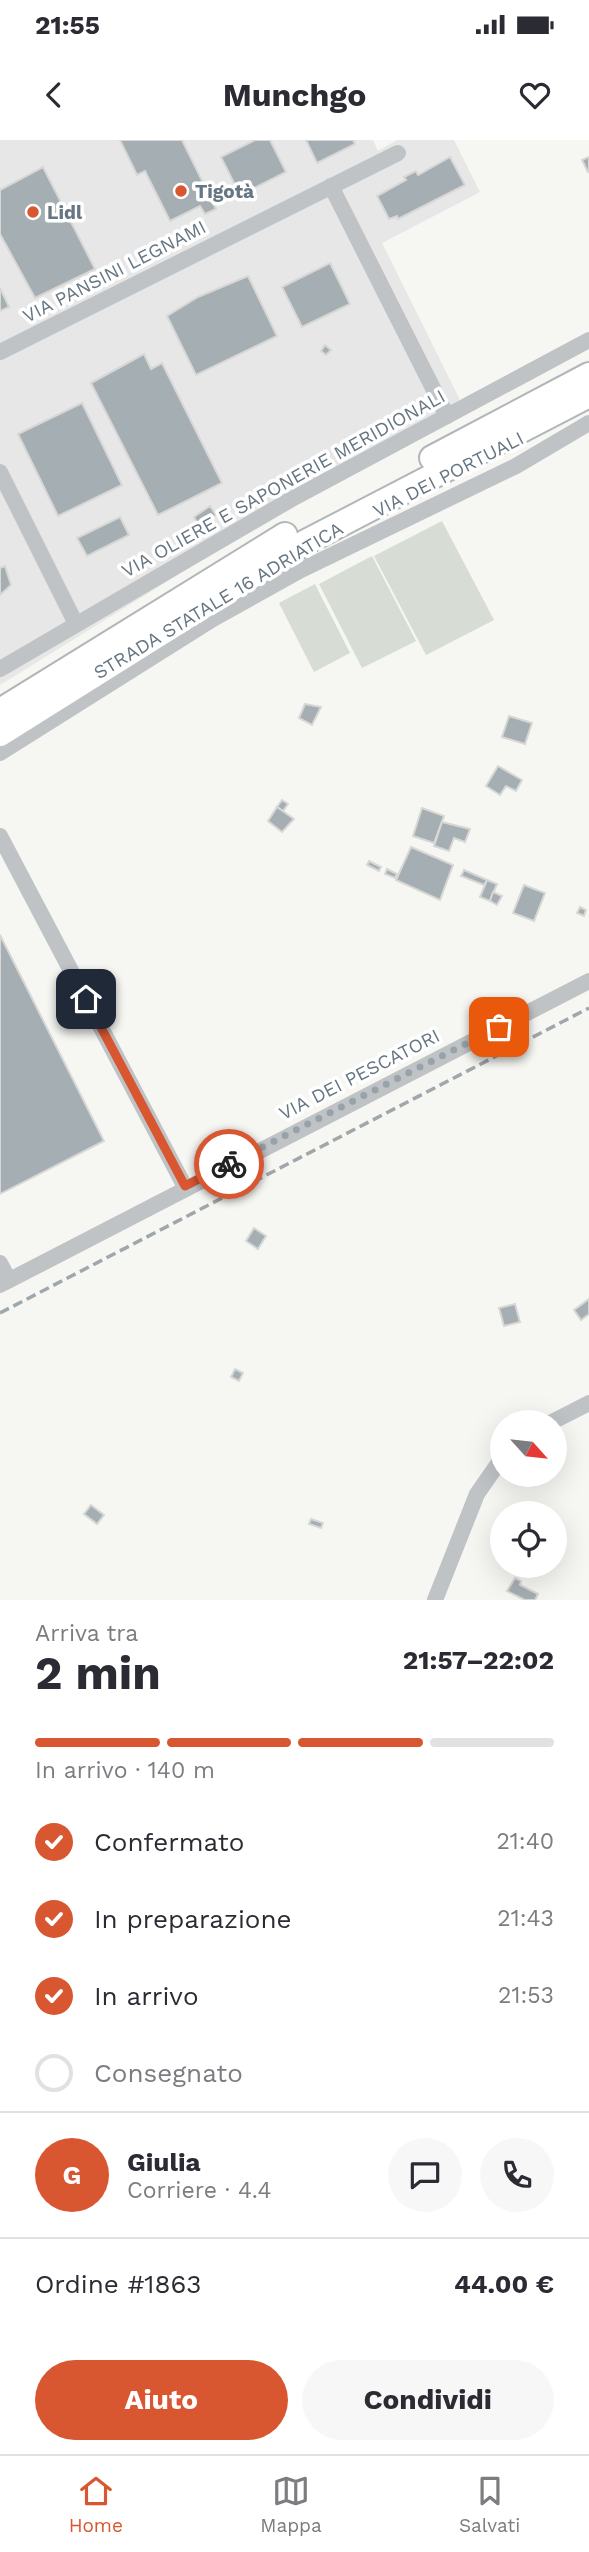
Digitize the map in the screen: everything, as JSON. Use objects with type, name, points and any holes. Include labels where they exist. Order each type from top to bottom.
[{"type":"highway","name":"STRADA STATALE 16 ADRIATICA","points":[[0,711],[289,533],[589,375]]},
{"type":"highway","name":"STRADA STATALE 16 ADRIATICA","points":[[0,734],[306,542],[589,395]]},
{"type":"street","name":"VIA PANSINI LEGNAMI","points":[[0,352],[398,153]]},
{"type":"street","points":[[331,186],[447,416]]},
{"type":"street","name":"VIA OLIERE E SAPONERIE MERIDIONALI","points":[[0,669],[75,622],[290,500],[589,340]]},
{"type":"street","name":"VIA DEI PORTUALI","points":[[0,753],[213,619],[301,570],[516,466],[589,423]]},
{"type":"street","points":[[0,472],[75,622]]},
{"type":"street","points":[[0,836],[185,1186]]},
{"type":"street","name":"VIA DEI PESCATORI","points":[[4,1282],[185,1186],[589,981]]},
{"type":"street","points":[[0,1263],[4,1282]]},
{"type":"street","points":[[567,1414],[589,1403]]},
{"type":"street","points":[[435,1600],[477,1493],[490,1475]]},
{"type":"shaded area","points":[[0,140],[373,140],[378,151],[397,140],[454,140],[480,192],[382,243],[460,400],[0,685]]},
{"type":"shaded area","points":[[442,521],[494,620],[426,655],[374,556]]},
{"type":"shaded area","points":[[372,556],[416,641],[362,668],[319,584]]},
{"type":"shaded area","points":[[315,584],[350,653],[314,672],[279,603]]},
{"type":"building","name":"Tigotà","points":[[120,140],[182,140],[216,209],[205,214],[200,206],[170,221],[145,171],[137,175]]},
{"type":"building","points":[[255,140],[270,140],[286,172],[240,195],[221,157]]},
{"type":"building","points":[[306,140],[353,140],[355,144],[317,163]]},
{"type":"building","points":[[450,157],[465,185],[398,219],[397,216],[389,219],[377,196],[406,180],[404,177],[416,171],[418,175]]},
{"type":"building","points":[[589,157],[589,172],[588,172],[582,160]]},
{"type":"building","name":"Lidl","points":[[43,167],[95,269],[35,298],[0,234],[0,190]]},
{"type":"building","points":[[330,263],[350,304],[302,327],[282,287]]},
{"type":"building","points":[[248,276],[277,336],[196,375],[167,316],[198,297]]},
{"type":"building","points":[[0,288],[9,307],[0,311]]},
{"type":"building","points":[[325,345],[331,350],[326,355],[321,351]]},
{"type":"building","points":[[144,354],[151,369],[162,363],[222,483],[158,515],[91,383]]},
{"type":"building","points":[[82,403],[122,485],[58,516],[18,434]]},
{"type":"building","points":[[210,506],[216,515],[199,526],[194,517]]},
{"type":"building","points":[[120,517],[129,535],[87,556],[77,538]]},
{"type":"building","points":[[5,566],[11,585],[0,595],[0,568]]},
{"type":"building","points":[[305,704],[321,707],[312,725],[299,718]]},
{"type":"building","points":[[509,716],[532,723],[525,744],[502,737]]},
{"type":"building","points":[[498,766],[522,780],[516,791],[506,786],[500,795],[486,786]]},
{"type":"building","points":[[282,800],[288,804],[283,811],[277,807]]},
{"type":"building","points":[[277,807],[294,819],[282,832],[268,821]]},
{"type":"building","points":[[422,808],[444,816],[434,843],[413,836]]},
{"type":"building","points":[[442,822],[470,829],[465,842],[454,838],[449,851],[434,846]]},
{"type":"building","points":[[411,847],[453,865],[440,900],[396,880]]},
{"type":"building","points":[[369,861],[381,867],[379,871],[367,865]]},
{"type":"building","points":[[387,869],[397,874],[395,878],[385,874]]},
{"type":"building","points":[[464,870],[487,880],[484,885],[461,876]]},
{"type":"building","points":[[487,880],[497,884],[490,901],[480,897]]},
{"type":"building","points":[[524,885],[545,893],[534,921],[513,913]]},
{"type":"building","points":[[493,892],[502,896],[497,905],[490,901]]},
{"type":"building","points":[[580,907],[586,910],[584,916],[577,913]]},
{"type":"building","points":[[0,935],[104,1141],[0,1194]]},
{"type":"building","points":[[254,1228],[266,1236],[258,1249],[246,1241]]},
{"type":"building","points":[[589,1299],[589,1314],[581,1320],[574,1310]]},
{"type":"building","points":[[515,1304],[520,1322],[504,1326],[499,1308]]},
{"type":"building","points":[[235,1369],[243,1373],[239,1381],[231,1377]]},
{"type":"building","points":[[91,1505],[104,1515],[97,1524],[84,1514]]},
{"type":"building","points":[[311,1519],[323,1523],[321,1528],[309,1524]]},
{"type":"building","points":[[515,1578],[521,1581],[520,1585],[538,1594],[535,1600],[525,1600],[507,1591]]},
{"type":"railway","points":[[0,1313],[589,1008]]},
{"type":"way so far","points":[[229,1164],[499,1027]]},
{"type":"place","name":"Tigotà","points":[[181,191]]},
{"type":"place","name":"Lidl","points":[[33,212]]},
{"type":"route","points":[[86,999],[185,1186],[229,1164]]}]
